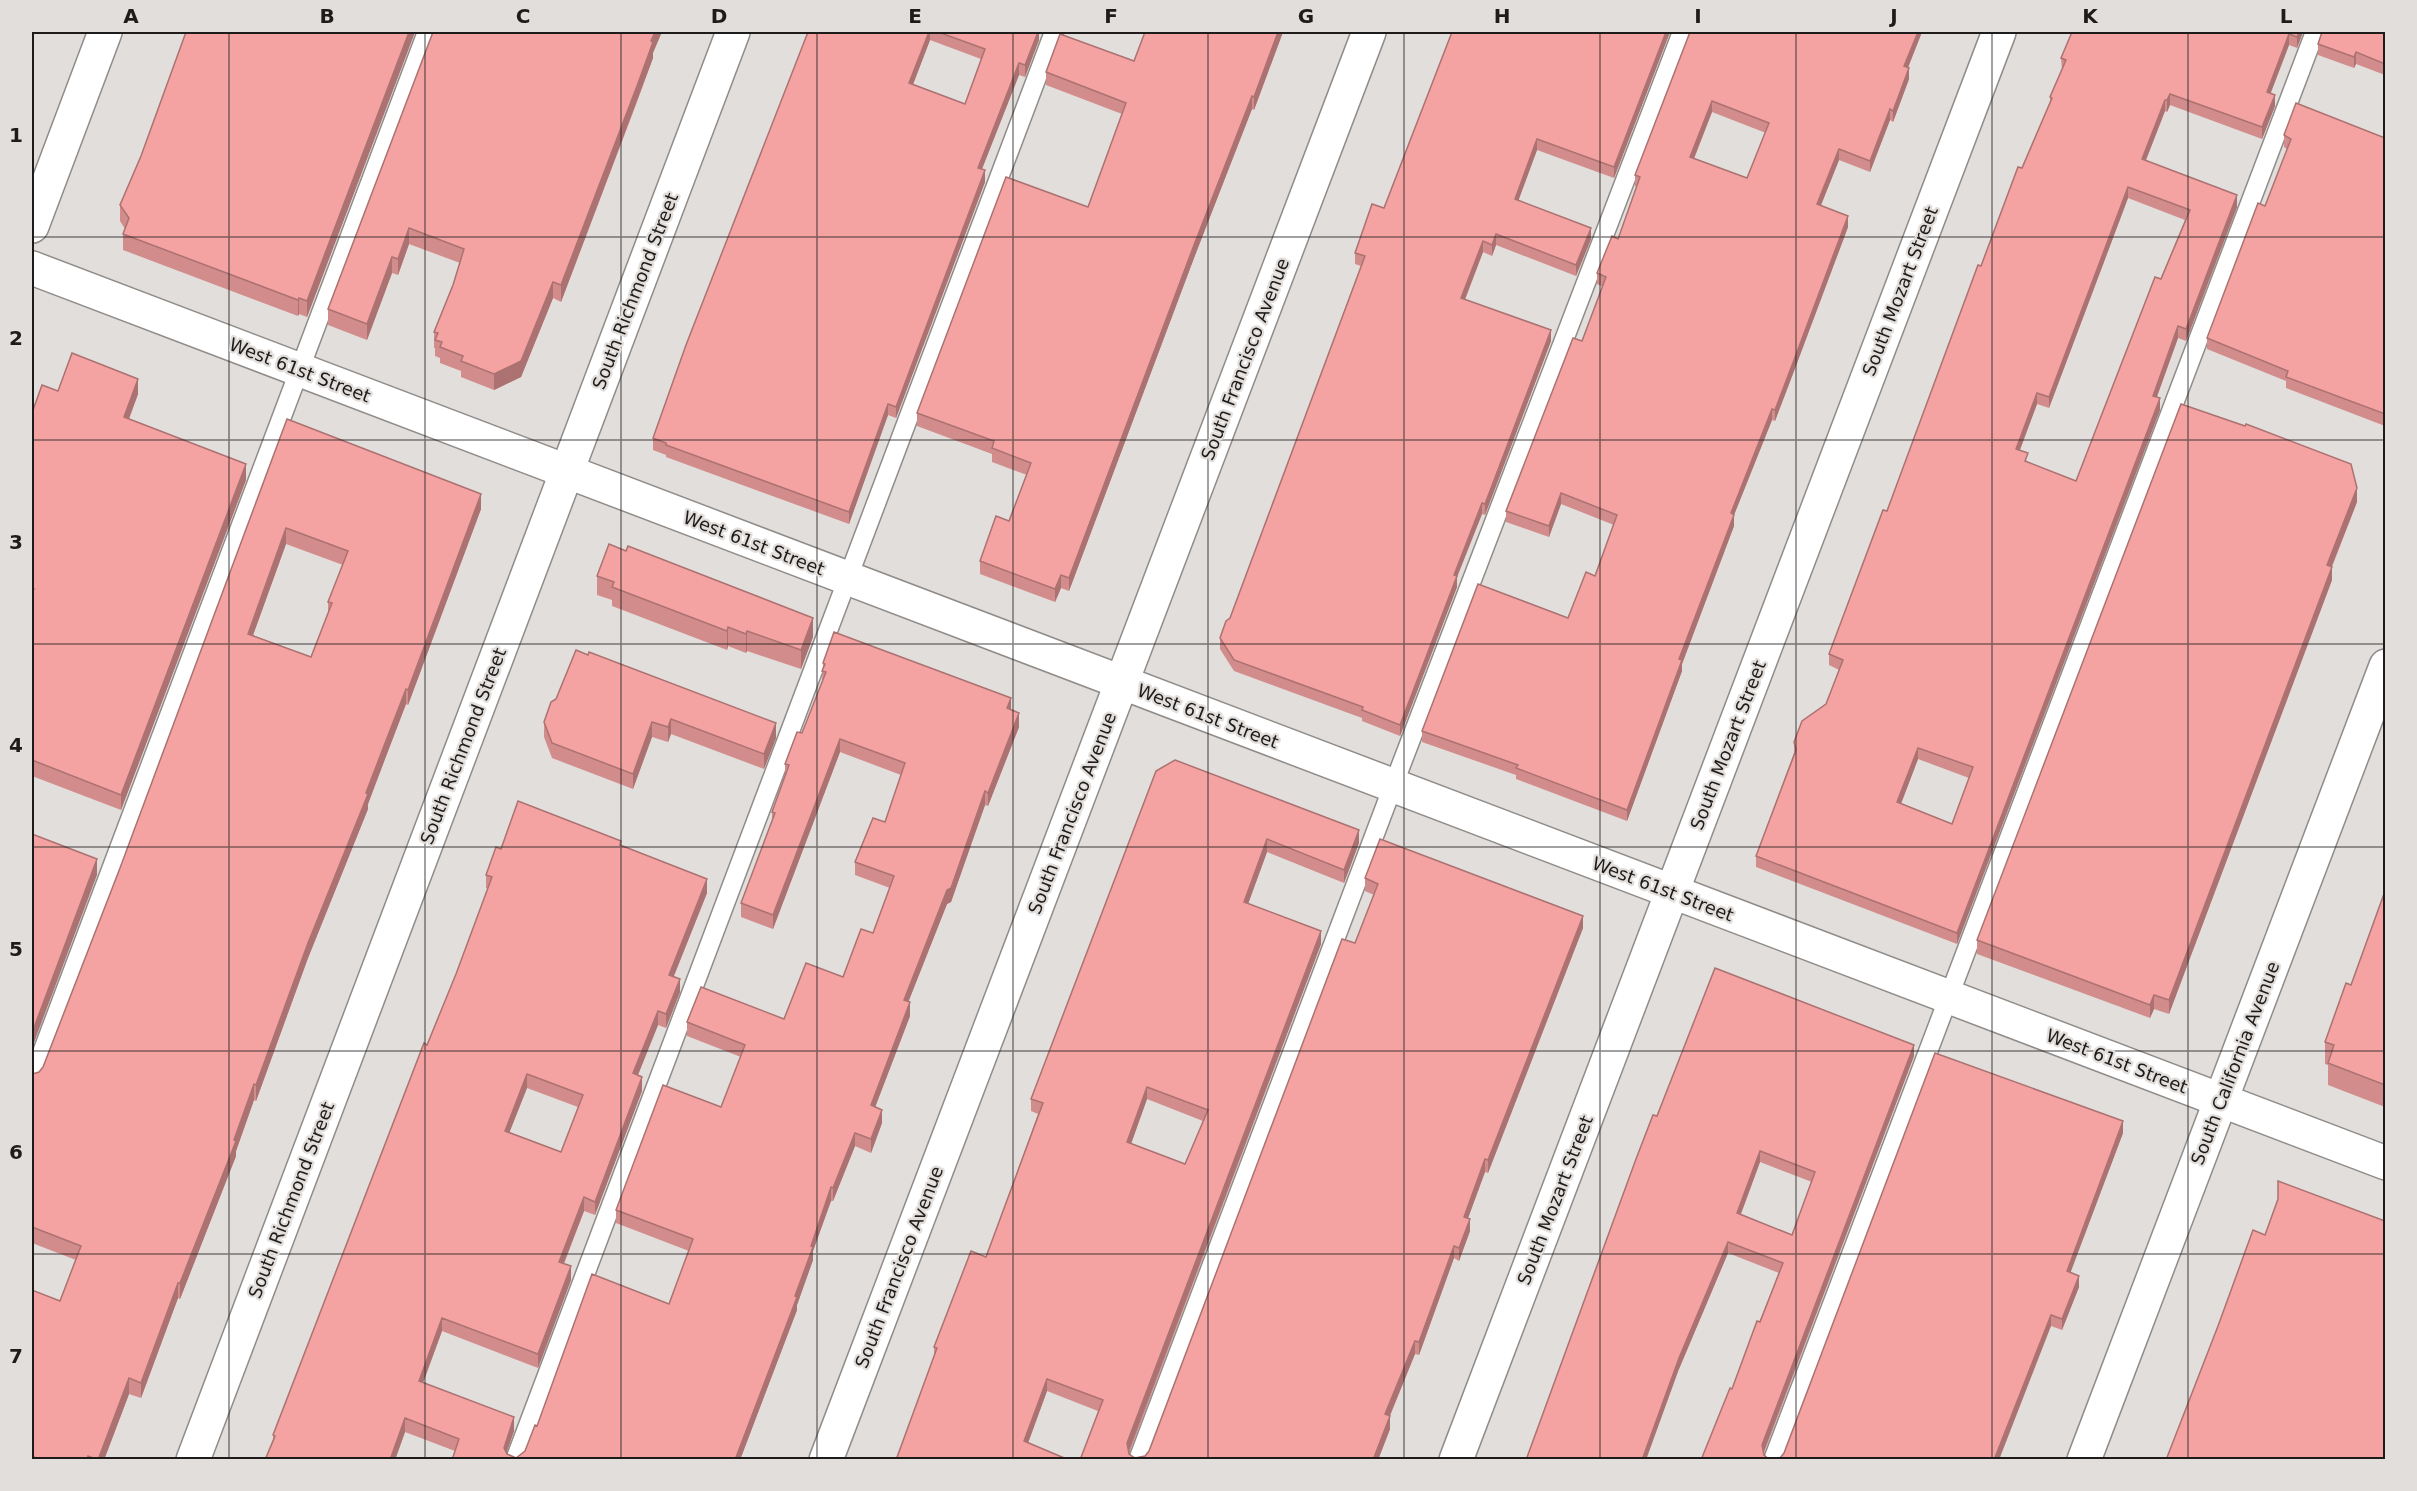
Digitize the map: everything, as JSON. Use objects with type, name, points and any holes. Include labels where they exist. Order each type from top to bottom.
[{"type":"street","points":[[32,226],[105,32]]},
{"type":"street","name":"South Richmond Street","points":[[193,1460],[733,32]]},
{"type":"street","name":"South Francisco Avenue","points":[[826,1460],[1369,32]]},
{"type":"street","name":"South Mozart Street","points":[[1456,1460],[1999,32]]},
{"type":"street","name":"West 61st Street","points":[[32,268],[2385,1163]]},
{"type":"street","name":"South California Avenue","points":[[2084,1460],[2385,666]]},
{"type":"lane","points":[[32,1079],[427,32]]},
{"type":"lane","points":[[515,1460],[1054,32]]},
{"type":"lane","points":[[1138,1460],[1392,786],[1682,32]]},
{"type":"lane","points":[[1773,1460],[2315,32]]},
{"type":"building","points":[[186,32],[409,32],[307,301],[299,298],[298,300],[123,234],[129,218],[120,205],[141,156]]},
{"type":"building","points":[[433,32],[655,32],[637,86],[561,285],[553,282],[521,361],[494,374],[461,361],[463,356],[440,347],[442,342],[435,340],[438,333],[434,332],[453,285],[464,249],[409,228],[398,259],[392,257],[367,324],[328,309]]},
{"type":"building","points":[[808,32],[929,32],[909,83],[965,104],[985,49],[938,32],[1038,32],[1025,65],[1019,63],[978,168],[985,170],[896,407],[888,404],[849,512],[666,445],[653,438],[686,345]]},
{"type":"building","points":[[1145,32],[1278,32],[1194,245],[1069,578],[1061,575],[1055,589],[980,561],[996,516],[1009,521],[1031,463],[992,448],[994,441],[917,413],[1006,177],[1088,207],[1126,103],[1046,72],[1060,34],[1134,61]]},
{"type":"building","points":[[1452,32],[1666,32],[1614,167],[1537,139],[1515,199],[1591,228],[1576,265],[1496,234],[1492,245],[1483,241],[1461,298],[1551,330],[1485,504],[1482,503],[1454,575],[1457,576],[1400,725],[1362,710],[1363,707],[1234,660],[1220,638],[1226,621],[1230,618],[1365,256],[1355,253],[1372,204],[1384,208]]},
{"type":"building","points":[[1690,32],[1918,32],[1904,66],[1909,68],[1893,111],[1890,109],[1870,161],[1839,149],[1817,204],[1848,216],[1775,410],[1772,409],[1731,513],[1734,515],[1679,659],[1682,660],[1627,810],[1516,768],[1518,765],[1422,731],[1478,584],[1568,618],[1586,572],[1595,576],[1617,515],[1561,493],[1549,526],[1506,511],[1573,338],[1582,341],[1606,277],[1597,273],[1612,236],[1618,239],[1640,177],[1635,175]],"holes":[[[1712,101],[1769,123],[1747,178],[1690,157]]]},
{"type":"building","points":[[2072,32],[2299,32],[2297,37],[2289,34],[2267,92],[2275,95],[2262,127],[2170,94],[2165,100],[2142,159],[2237,195],[2186,329],[2178,326],[2153,396],[2160,398],[1957,933],[1756,856],[1796,750],[1794,742],[1802,721],[1826,704],[1843,660],[1829,654],[1883,510],[1887,511],[1978,265],[1981,266],[2018,167],[2022,168],[2052,98],[2050,97],[2066,60],[2061,58]],"holes":[[[2128,187],[2190,210],[2161,279],[2155,277],[2076,481],[2025,461],[2028,453],[2016,449],[2037,393],[2049,397]],[[1918,748],[1973,767],[1952,824],[1897,802]]]},
{"type":"building","points":[[2322,32],[2385,32],[2385,64],[2356,52],[2354,57],[2318,44]]},
{"type":"building","points":[[2296,103],[2385,138],[2385,414],[2286,377],[2288,371],[2207,338],[2258,203],[2265,206],[2291,139],[2284,135]]},
{"type":"building","points":[[72,353],[138,379],[124,417],[246,464],[121,795],[32,760],[32,590],[34,589],[32,588],[32,413],[42,385],[58,391]]},
{"type":"building","points":[[2181,404],[2245,426],[2246,424],[2351,464],[2357,488],[2327,565],[2332,567],[2169,1000],[2154,995],[2150,1005],[1977,940]]},
{"type":"building","points":[[287,419],[481,494],[408,690],[406,689],[366,793],[368,794],[308,943],[256,1085],[254,1084],[234,1140],[236,1141],[180,1283],[178,1283],[141,1383],[129,1378],[98,1460],[88,1456],[87,1460],[40,1460],[32,1456],[32,1290],[60,1301],[81,1246],[32,1227],[32,1074],[39,1072],[43,1067],[120,868]],"holes":[[[286,528],[348,551],[328,602],[332,603],[311,657],[248,634]]]},
{"type":"building","points":[[609,544],[626,551],[628,546],[813,618],[801,650],[747,631],[746,634],[728,627],[727,631],[612,587],[614,582],[597,576]]},
{"type":"building","points":[[834,632],[1011,698],[1007,708],[1019,713],[988,793],[985,791],[951,888],[947,890],[904,1000],[910,1002],[871,1105],[882,1110],[871,1139],[855,1133],[833,1188],[831,1187],[795,1296],[797,1297],[735,1460],[452,1460],[459,1439],[405,1418],[390,1460],[265,1460],[424,1043],[427,1045],[456,974],[492,877],[486,875],[496,847],[501,849],[518,801],[621,841],[620,845],[707,879],[669,975],[680,979],[666,1014],[658,1011],[633,1073],[642,1077],[595,1202],[584,1197],[559,1262],[571,1266],[538,1354],[442,1318],[419,1381],[514,1417],[504,1448],[507,1454],[516,1458],[525,1451],[535,1425],[537,1426],[592,1274],[669,1304],[693,1239],[616,1210],[663,1085],[721,1107],[745,1045],[687,1022],[701,987],[784,1019],[806,963],[843,977],[861,929],[873,933],[894,876],[855,862],[873,818],[885,822],[905,763],[840,739],[773,915],[741,903],[775,813],[772,812],[789,765],[785,764],[797,732],[802,733],[826,672],[822,671],[825,664],[823,663]],"holes":[[[527,1074],[583,1095],[561,1152],[505,1131]]]},
{"type":"building","points":[[576,650],[588,655],[589,652],[776,723],[764,754],[671,719],[668,727],[652,722],[633,774],[552,743],[544,722]]},
{"type":"building","points":[[1175,760],[1359,830],[1344,870],[1267,839],[1244,902],[1321,931],[1127,1443],[1129,1454],[1135,1458],[1145,1456],[1149,1451],[1342,939],[1355,943],[1378,884],[1365,878],[1380,839],[1583,916],[1488,1160],[1485,1159],[1464,1217],[1470,1219],[1459,1248],[1454,1246],[1419,1342],[1415,1341],[1385,1414],[1390,1416],[1373,1460],[1080,1460],[1103,1400],[1047,1379],[1024,1441],[1069,1460],[896,1460],[937,1348],[934,1347],[971,1251],[986,1257],[1043,1103],[1031,1099],[1156,771]],"holes":[[[1147,1087],[1208,1110],[1185,1164],[1127,1142]]]},
{"type":"building","points":[[32,834],[97,859],[32,1033]]},
{"type":"building","points":[[2385,891],[2385,1085],[2328,1063],[2334,1045],[2325,1042],[2346,983],[2351,985]]},
{"type":"building","points":[[1715,968],[1914,1045],[1762,1445],[1764,1455],[1770,1460],[1701,1460],[1783,1263],[1728,1242],[1679,1358],[1642,1460],[1526,1460],[1636,1159],[1653,1115],[1657,1116]],"holes":[[[1760,1151],[1815,1172],[1792,1235],[1737,1213]]]},
{"type":"building","points":[[1935,1053],[2123,1121],[2067,1271],[2079,1276],[2062,1319],[2051,1315],[1994,1460],[1770,1460],[1780,1458],[1784,1453]]},
{"type":"building","points":[[2278,1181],[2385,1221],[2385,1460],[2166,1460],[2253,1230],[2265,1235],[2278,1199]]}]
